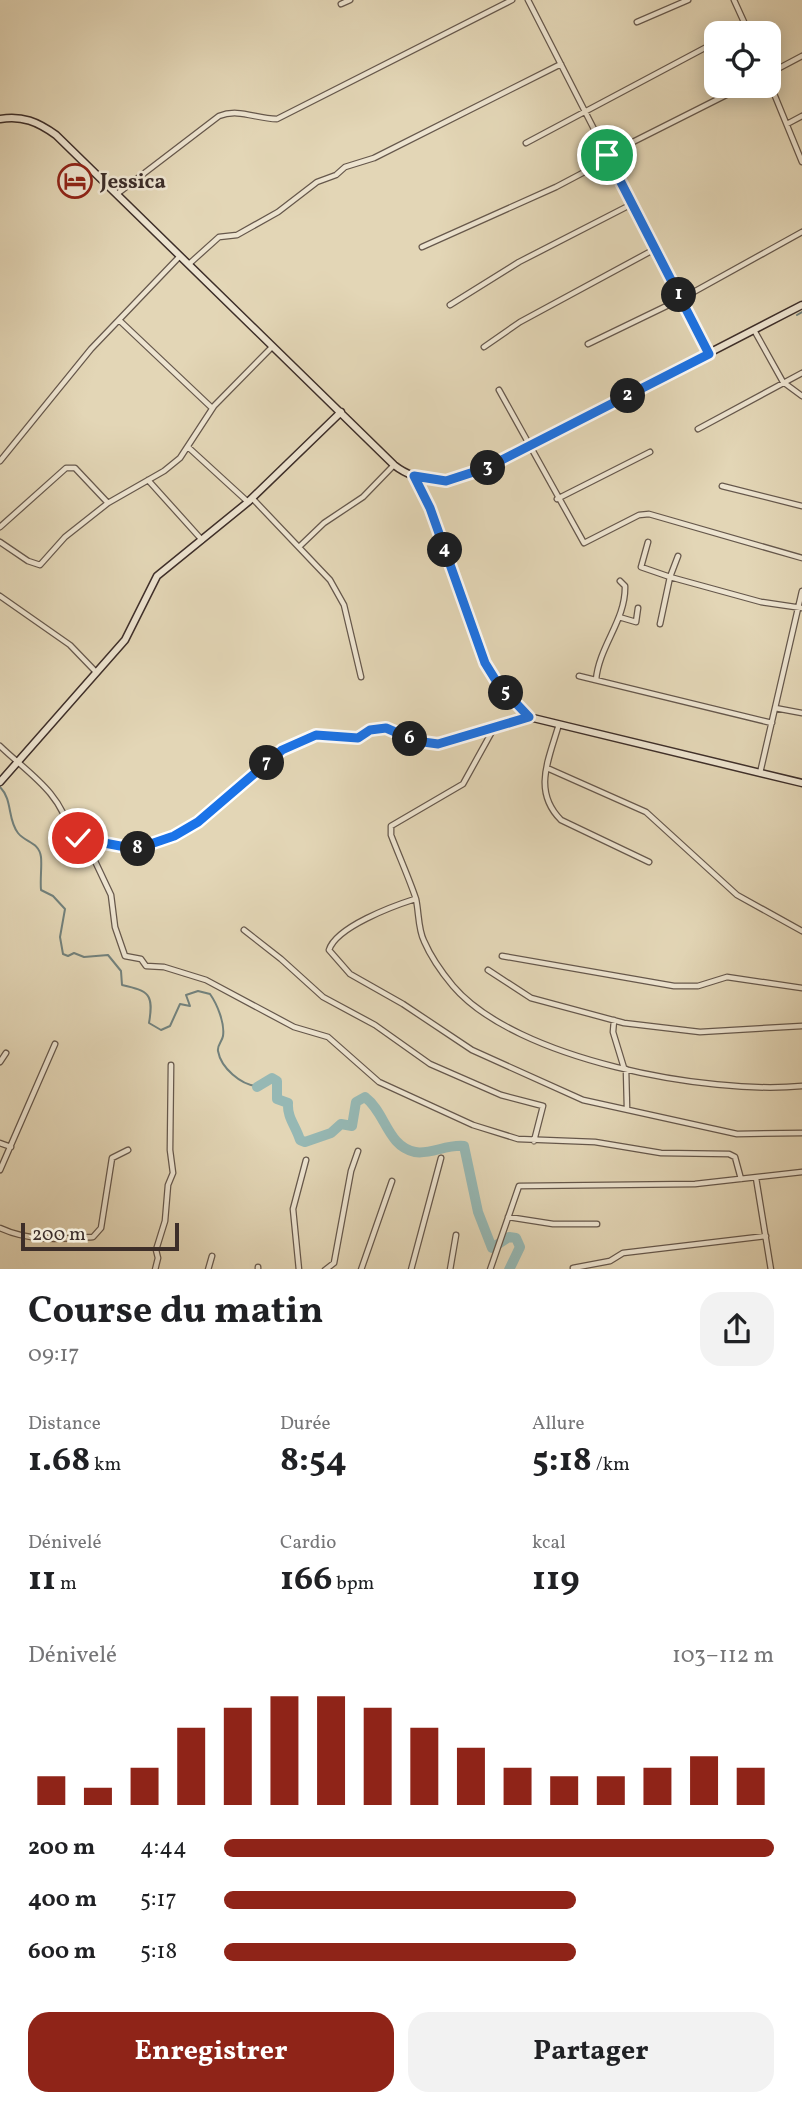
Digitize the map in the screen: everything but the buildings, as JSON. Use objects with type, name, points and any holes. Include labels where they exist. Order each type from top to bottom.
[{"type":"street","points":[[341,4],[351,0]]},
{"type":"street","points":[[117,194],[219,116],[237,112],[258,119],[277,119],[512,0]]},
{"type":"street","points":[[528,0],[709,354]]},
{"type":"street","points":[[636,22],[688,0]]},
{"type":"street","points":[[734,0],[744,21]]},
{"type":"street","points":[[526,143],[704,48]]},
{"type":"street","points":[[781,69],[802,57]]},
{"type":"street","points":[[189,264],[219,237],[237,235],[277,213],[317,182],[337,175],[344,167],[374,158],[561,64]]},
{"type":"street","points":[[422,247],[556,187],[721,98]]},
{"type":"street","points":[[777,98],[802,162]]},
{"type":"street","points":[[0,119],[14,116],[46,127],[394,465],[414,476],[436,481],[463,478],[529,447],[802,305]]},
{"type":"street","points":[[787,124],[802,116]]},
{"type":"street","points":[[450,305],[519,262],[632,204]]},
{"type":"street","points":[[588,344],[681,299],[802,232]]},
{"type":"street","points":[[484,347],[520,322],[655,249]]},
{"type":"street","points":[[0,461],[91,349],[180,256]]},
{"type":"street","points":[[119,320],[212,408]]},
{"type":"street","points":[[754,330],[785,384],[802,396]]},
{"type":"street","points":[[0,542],[40,565],[65,537],[108,503],[163,471],[189,448],[214,406],[273,346]]},
{"type":"street","points":[[698,429],[802,373]]},
{"type":"street","points":[[499,390],[557,499],[584,543],[639,515],[649,514],[802,558]]},
{"type":"street","points":[[0,782],[125,640],[157,576],[250,500],[341,412]]},
{"type":"street","points":[[189,448],[250,500],[323,570],[344,605],[360,677]]},
{"type":"street","points":[[557,499],[650,452]]},
{"type":"street","points":[[300,546],[324,523],[363,497],[394,465]]},
{"type":"street","points":[[0,527],[71,467],[108,503]]},
{"type":"street","points":[[414,476],[430,508],[485,663],[498,684],[529,717]]},
{"type":"street","points":[[148,480],[203,540]]},
{"type":"street","points":[[722,486],[802,506]]},
{"type":"street","points":[[648,542],[641,567],[761,602],[800,608]]},
{"type":"street","points":[[660,624],[670,577],[678,556]]},
{"type":"street","points":[[596,680],[601,657],[619,617],[625,593],[620,581]]},
{"type":"street","points":[[760,773],[802,591]]},
{"type":"street","points":[[0,596],[70,645],[96,672]]},
{"type":"street","points":[[619,617],[636,622],[638,608]]},
{"type":"street","points":[[579,676],[772,723]]},
{"type":"street","points":[[775,708],[802,713]]},
{"type":"street","points":[[0,746],[50,791],[62,806],[70,833],[85,840],[136,849],[174,836],[198,822],[282,750],[316,735],[358,738],[370,730],[386,728],[416,741],[438,744],[529,717],[802,783]]},
{"type":"street","points":[[559,724],[543,778],[544,795],[551,810],[561,820],[649,862]]},
{"type":"street","points":[[494,728],[463,784],[391,827],[391,835],[415,899],[424,941],[451,984],[468,1001],[522,1033],[582,1057],[625,1069],[746,1088],[802,1086]]},
{"type":"street","points":[[547,768],[646,812],[730,889],[753,906],[802,931]]},
{"type":"street","points":[[85,840],[111,895],[115,927],[125,956],[141,959],[146,966],[164,967],[206,980],[294,1027],[328,1037],[379,1082],[473,1125],[534,1141],[595,1142],[661,1153],[729,1154],[735,1157],[741,1179]]},
{"type":"street","points":[[415,899],[353,926],[336,937],[329,950],[350,974],[495,1062],[583,1100],[737,1134],[802,1133]]},
{"type":"street","points":[[244,930],[282,959],[323,997],[375,1025],[430,1063],[501,1095],[543,1105],[534,1141]]},
{"type":"street","points":[[502,956],[674,986],[698,986],[727,977],[802,988]]},
{"type":"street","points":[[488,970],[531,998],[614,1020],[700,1032],[802,1026]]},
{"type":"street","points":[[614,1020],[616,1046],[625,1069],[627,1108]]},
{"type":"street","points":[[0,1170],[55,1044]]},
{"type":"street","points":[[0,1062],[6,1053]]},
{"type":"street","points":[[155,1269],[158,1258],[156,1250],[166,1219],[168,1185],[173,1172],[170,1152],[171,1065]]},
{"type":"street","points":[[0,1143],[10,1147]]},
{"type":"street","points":[[0,1228],[21,1237],[59,1240],[93,1237],[101,1228],[104,1195],[113,1158],[128,1150]]},
{"type":"street","points":[[329,1269],[334,1263],[351,1171],[358,1151]]},
{"type":"street","points":[[411,1269],[441,1158]]},
{"type":"street","points":[[299,1269],[293,1209],[306,1160]]},
{"type":"street","points":[[490,1269],[519,1186],[695,1184],[802,1172]]},
{"type":"street","points":[[756,1178],[771,1269]]},
{"type":"street","points":[[361,1269],[392,1181]]},
{"type":"street","points":[[508,1217],[553,1224],[597,1224]]},
{"type":"street","points":[[450,1269],[456,1235]]},
{"type":"street","points":[[573,1268],[610,1261],[623,1253],[766,1236]]},
{"type":"street","points":[[208,1269],[212,1256]]},
{"type":"waterway","points":[[797,315],[802,312]]},
{"type":"waterway","points":[[0,787],[7,798],[12,822],[18,833],[40,852],[41,890],[53,896],[65,909],[60,937],[63,954],[68,956],[74,953],[84,957],[108,955],[121,971],[122,985],[148,995],[151,1006],[149,1023],[161,1030],[170,1026],[180,1004],[190,1006],[186,995],[198,991],[210,994],[223,1025],[223,1036],[218,1049],[223,1064],[245,1083],[257,1086]]},
{"type":"waterway","points":[[257,1087],[272,1078],[277,1081],[277,1099],[288,1103],[290,1118],[300,1140],[305,1142],[331,1133],[341,1124],[352,1126],[356,1102],[365,1097],[378,1112],[392,1136],[406,1149],[421,1153],[464,1146],[478,1212],[492,1248],[509,1237],[516,1238],[520,1247],[509,1269]]},
{"type":"place","name":"Jessica","points":[[75,181]]},
{"type":"route","points":[[78,838],[136,849],[174,836],[198,822],[284,748],[316,735],[358,738],[370,730],[386,728],[416,741],[438,744],[523,721],[529,717],[498,684],[485,663],[430,508],[414,476],[436,481],[463,478],[709,354],[607,155]]}]
